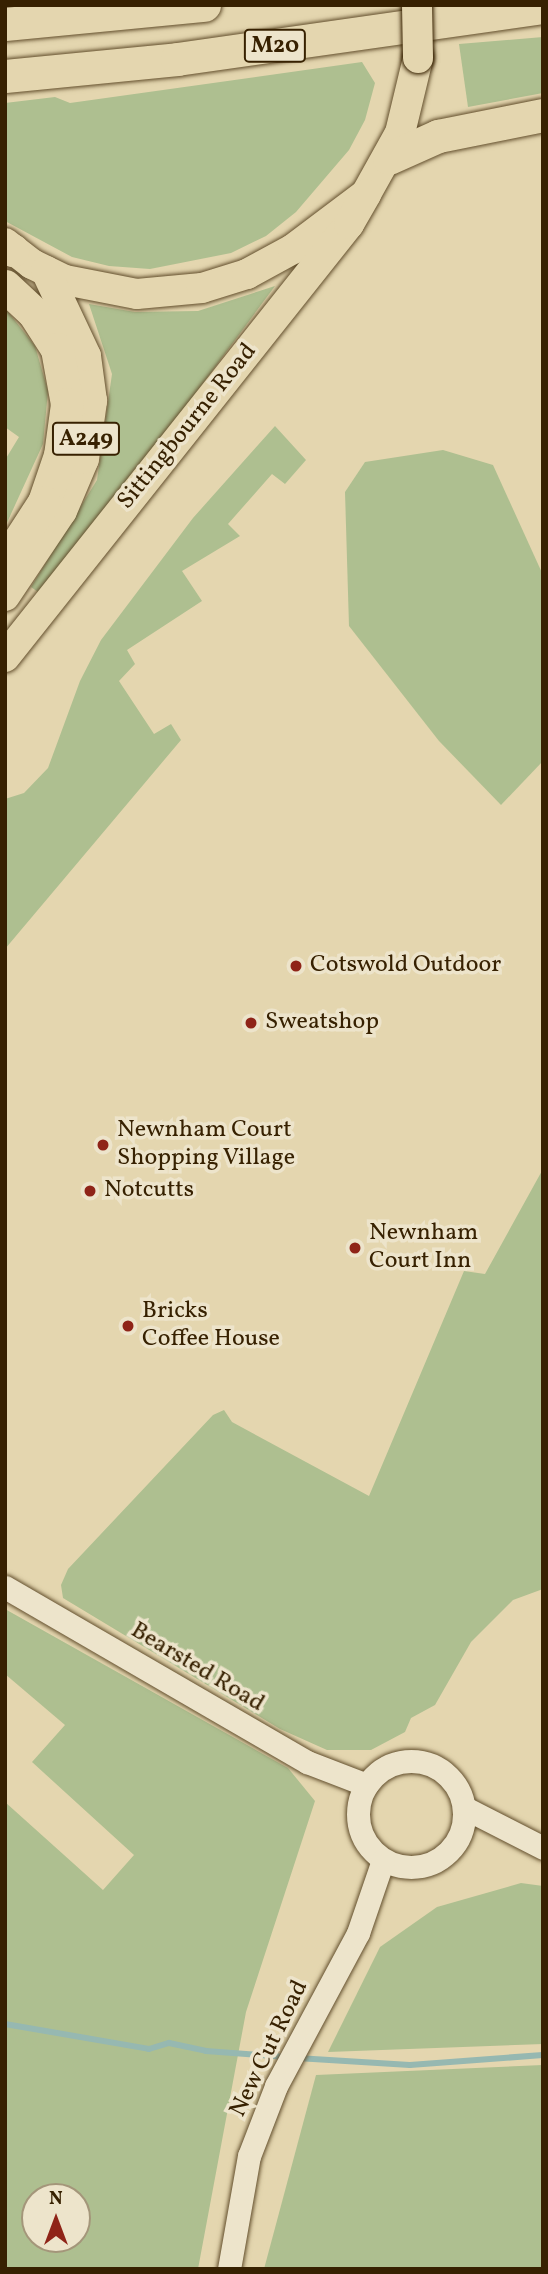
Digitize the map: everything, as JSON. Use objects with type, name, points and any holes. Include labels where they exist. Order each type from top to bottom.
[{"type":"highway","points":[[5,24],[204,5]]},
{"type":"highway","name":"Sittingbourne Road","points":[[5,657],[349,224],[389,158],[406,117],[418,58],[417,5]]},
{"type":"highway","name":"M20","points":[[5,76],[177,59],[543,7]]},
{"type":"highway","points":[[389,158],[438,136],[543,115]]},
{"type":"highway","points":[[7,247],[46,271],[101,290],[137,294],[202,288],[268,263],[366,194]]},
{"type":"highway","name":"A249","points":[[5,596],[62,511],[84,459],[92,401],[86,356],[46,271]]},
{"type":"highway","points":[[5,286],[34,313],[57,349],[67,404],[60,454],[44,502],[5,562]]},
{"type":"street","name":"Bearsted Road","points":[[5,1587],[307,1762],[366,1785]]},
{"type":"street","points":[[465,1808],[458,1841],[440,1859],[416,1868],[383,1860],[364,1839],[359,1826],[358,1812],[366,1785],[390,1766],[419,1762],[450,1777],[465,1808],[543,1848]]},
{"type":"street","name":"New Cut Road","points":[[229,2269],[234,2219],[253,2145],[276,2086],[358,1933],[383,1860]]},
{"type":"green space","points":[[543,37],[543,93],[468,107],[459,44]]},
{"type":"green space","points":[[362,62],[375,83],[365,120],[349,150],[296,212],[266,236],[231,253],[150,269],[109,266],[72,257],[5,221],[5,103],[55,97],[70,103]]},
{"type":"green space","points":[[275,286],[161,440],[38,592],[31,587],[97,480],[112,374],[89,304],[135,312],[198,311]]},
{"type":"green space","points":[[5,308],[35,346],[48,391],[43,444],[5,527],[5,460],[19,437],[5,427]]},
{"type":"green space","points":[[275,426],[306,460],[285,484],[272,474],[228,524],[240,536],[182,571],[202,601],[127,650],[135,664],[119,681],[154,734],[171,724],[181,740],[5,949],[5,799],[24,793],[48,768],[80,681],[101,640],[193,518]]},
{"type":"green space","points":[[443,450],[493,465],[543,575],[543,761],[501,805],[439,741],[349,626],[345,492],[365,462]]},
{"type":"green space","points":[[543,1169],[543,1589],[513,1600],[471,1642],[435,1705],[411,1718],[405,1732],[371,1750],[327,1750],[280,1729],[63,1598],[61,1585],[68,1569],[213,1415],[224,1410],[232,1422],[369,1496],[464,1271],[485,1274]]},
{"type":"green space","points":[[5,1609],[288,1768],[315,1801],[246,2012],[198,2269],[5,2269],[5,1802],[103,1890],[134,1855],[32,1762],[65,1725],[5,1674]]},
{"type":"green space","points":[[521,1883],[543,1886],[543,2044],[328,2052],[380,1947],[437,1907]]},
{"type":"green space","points":[[543,2065],[543,2269],[264,2269],[316,2075]]},
{"type":"waterway","points":[[5,2024],[149,2049],[169,2043],[206,2051],[286,2057]]},
{"type":"waterway","points":[[297,2058],[410,2065],[543,2055]]},
{"type":"place","name":"Cotswold Outdoor","points":[[296,966]]},
{"type":"place","name":"Sweatshop","points":[[251,1023]]},
{"type":"place","name":"Newnham Court Shopping Village","points":[[103,1145]]},
{"type":"place","name":"Notcutts","points":[[90,1191]]},
{"type":"place","name":"Newnham Court Inn","points":[[355,1248]]},
{"type":"place","name":"Bricks Coffee House","points":[[128,1326]]}]
